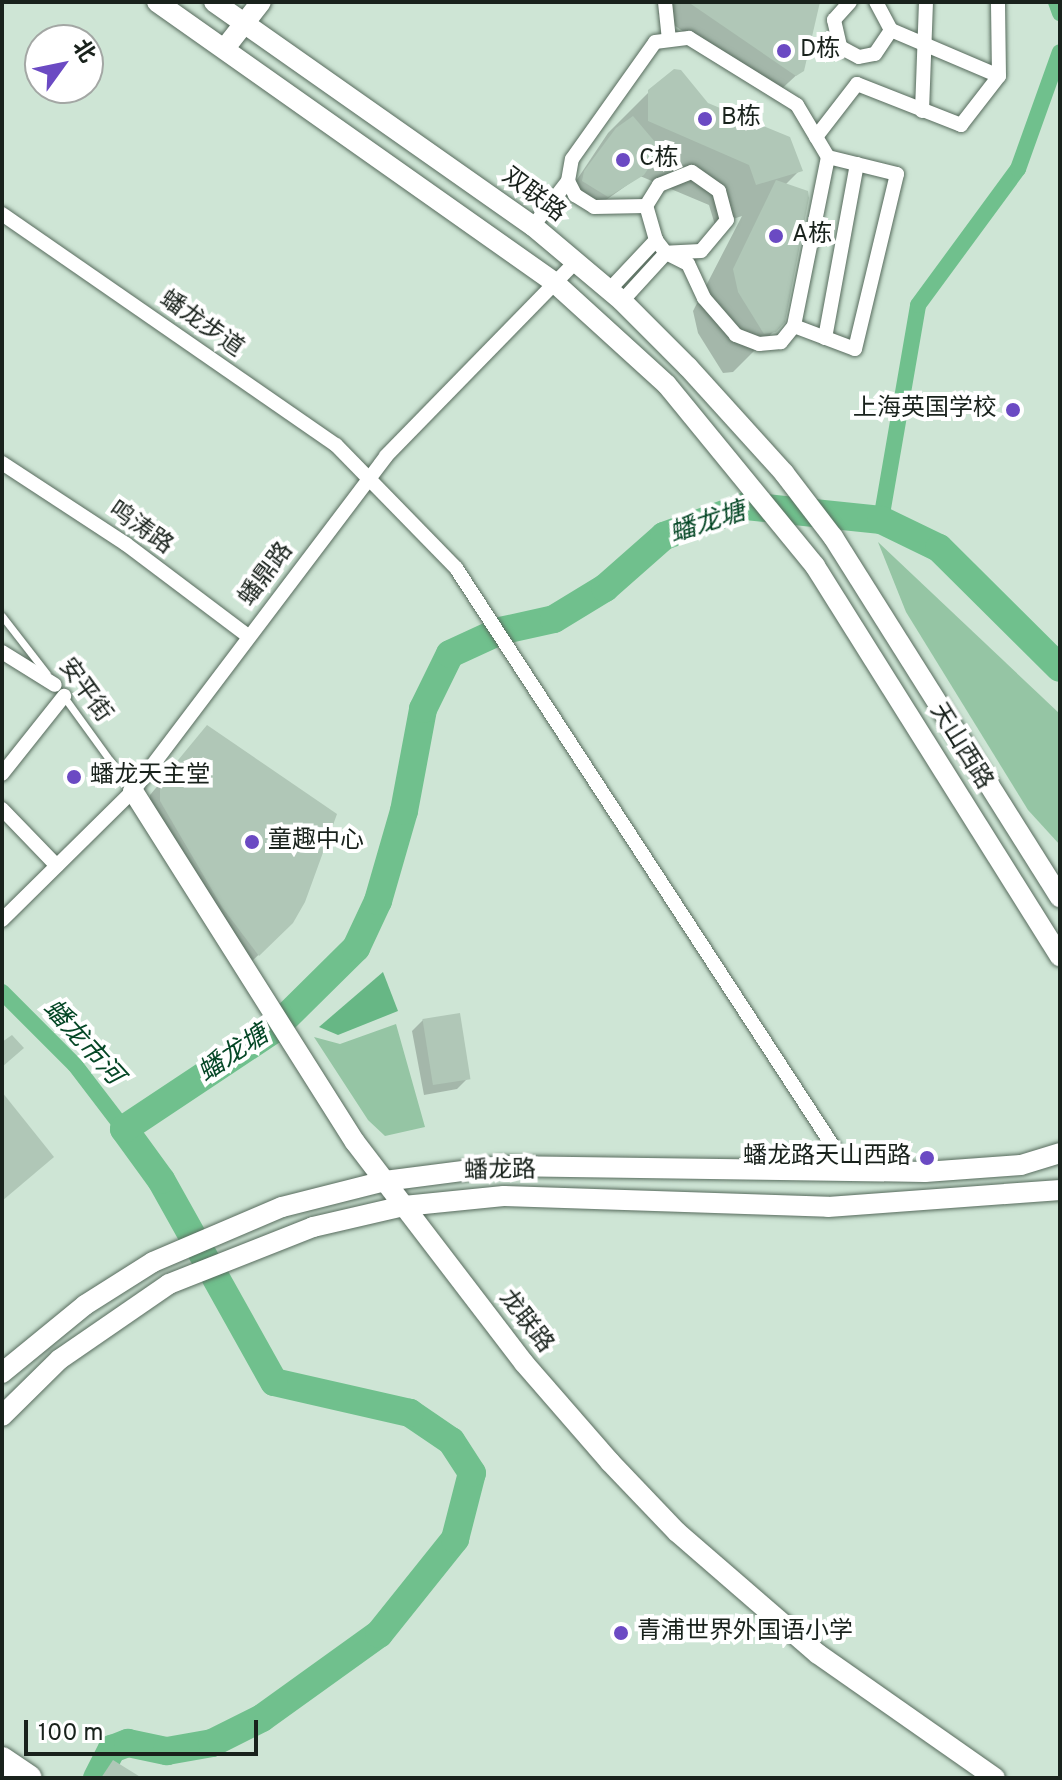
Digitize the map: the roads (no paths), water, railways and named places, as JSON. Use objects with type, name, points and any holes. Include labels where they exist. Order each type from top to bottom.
[{"type":"highway","points":[[2,1760],[29,1778]]},
{"type":"highway","points":[[2,1769],[17,1778]]},
{"type":"main road","name":"天山西路","points":[[157,2],[555,283],[667,385],[815,566],[1060,956]]},
{"type":"main road","name":"双联路","points":[[214,2],[533,226],[616,296],[784,473]]},
{"type":"main road","points":[[225,48],[261,2]]},
{"type":"main road","name":"天山西路","points":[[784,473],[833,537],[1060,897]]},
{"type":"main road","name":"龙联路","points":[[133,791],[302,1057],[385,1181],[524,1363],[677,1532],[818,1654],[995,1778]]},
{"type":"main road","name":"蟠龙路","points":[[2,1373],[85,1305],[153,1262],[229,1227],[314,1197],[385,1181],[500,1166],[941,1171],[1021,1165],[1060,1153]]},
{"type":"main road","name":"蟠龙路","points":[[2,1416],[60,1359],[169,1284],[245,1250],[313,1227],[404,1206],[504,1196],[828,1207],[1060,1190]]},
{"type":"street","points":[[665,2],[669,40]]},
{"type":"street","points":[[850,2],[834,20],[840,47],[859,57],[875,54],[891,30]]},
{"type":"street","points":[[878,2],[891,30],[999,76]]},
{"type":"street","points":[[922,111],[926,2]]},
{"type":"street","points":[[857,84],[961,125],[999,76],[998,2]]},
{"type":"street","points":[[533,226],[568,181],[572,159],[655,42],[689,38],[797,105],[828,157],[794,326],[781,342],[759,344],[736,335],[704,298],[688,264],[666,253],[656,240],[646,206],[659,185],[692,172],[719,191],[727,220],[701,251],[666,253],[616,296]]},
{"type":"street","points":[[816,137],[857,84],[859,57]]},
{"type":"street","points":[[794,326],[855,349],[897,174],[828,157]]},
{"type":"street","points":[[825,338],[857,164]]},
{"type":"street","points":[[568,181],[575,195],[594,207],[646,206]]},
{"type":"street","name":"蟠龙步道","points":[[2,214],[336,445],[370,477],[471,589],[848,1169]]},
{"type":"street","points":[[616,296],[656,240]]},
{"type":"street","name":"蟠鼎路","points":[[2,920],[133,791],[370,477],[575,262]]},
{"type":"street","name":"鸣涛路","points":[[2,463],[126,544],[248,636]]},
{"type":"street","points":[[2,774],[59,690],[4,658]]},
{"type":"street","points":[[2,809],[57,866]]},
{"type":"lane","name":"安平街","points":[[2,616],[133,791]]},
{"type":"waterway","points":[[1056,2],[1060,13]]},
{"type":"waterway","points":[[881,520],[918,305],[1018,169],[1060,52]]},
{"type":"waterway","name":"蟠龙塘","points":[[97,1778],[112,1749],[128,1743],[167,1751],[212,1743],[262,1718],[379,1634],[455,1539],[472,1473],[451,1441],[410,1413],[274,1382],[161,1180],[124,1129],[273,1030],[356,948],[378,901],[404,811],[423,709],[450,654],[500,631],[554,619],[605,588],[664,536],[746,506],[881,520],[939,548],[1060,668]]},
{"type":"waterway","name":"蟠龙市河","points":[[2,992],[75,1065],[124,1129]]},
{"type":"place","name":"D栋","points":[[784,51]]},
{"type":"place","name":"B栋","points":[[705,119]]},
{"type":"place","name":"C栋","points":[[623,160]]},
{"type":"place","name":"A栋","points":[[776,236]]},
{"type":"place","name":"上海英国学校","points":[[1013,410]]},
{"type":"place","name":"蟠龙天主堂","points":[[74,777]]},
{"type":"place","name":"童趣中心","points":[[252,842]]},
{"type":"place","name":"蟠龙路天山西路","points":[[927,1158]]},
{"type":"place","name":"青浦世界外国语小学","points":[[621,1633]]}]
